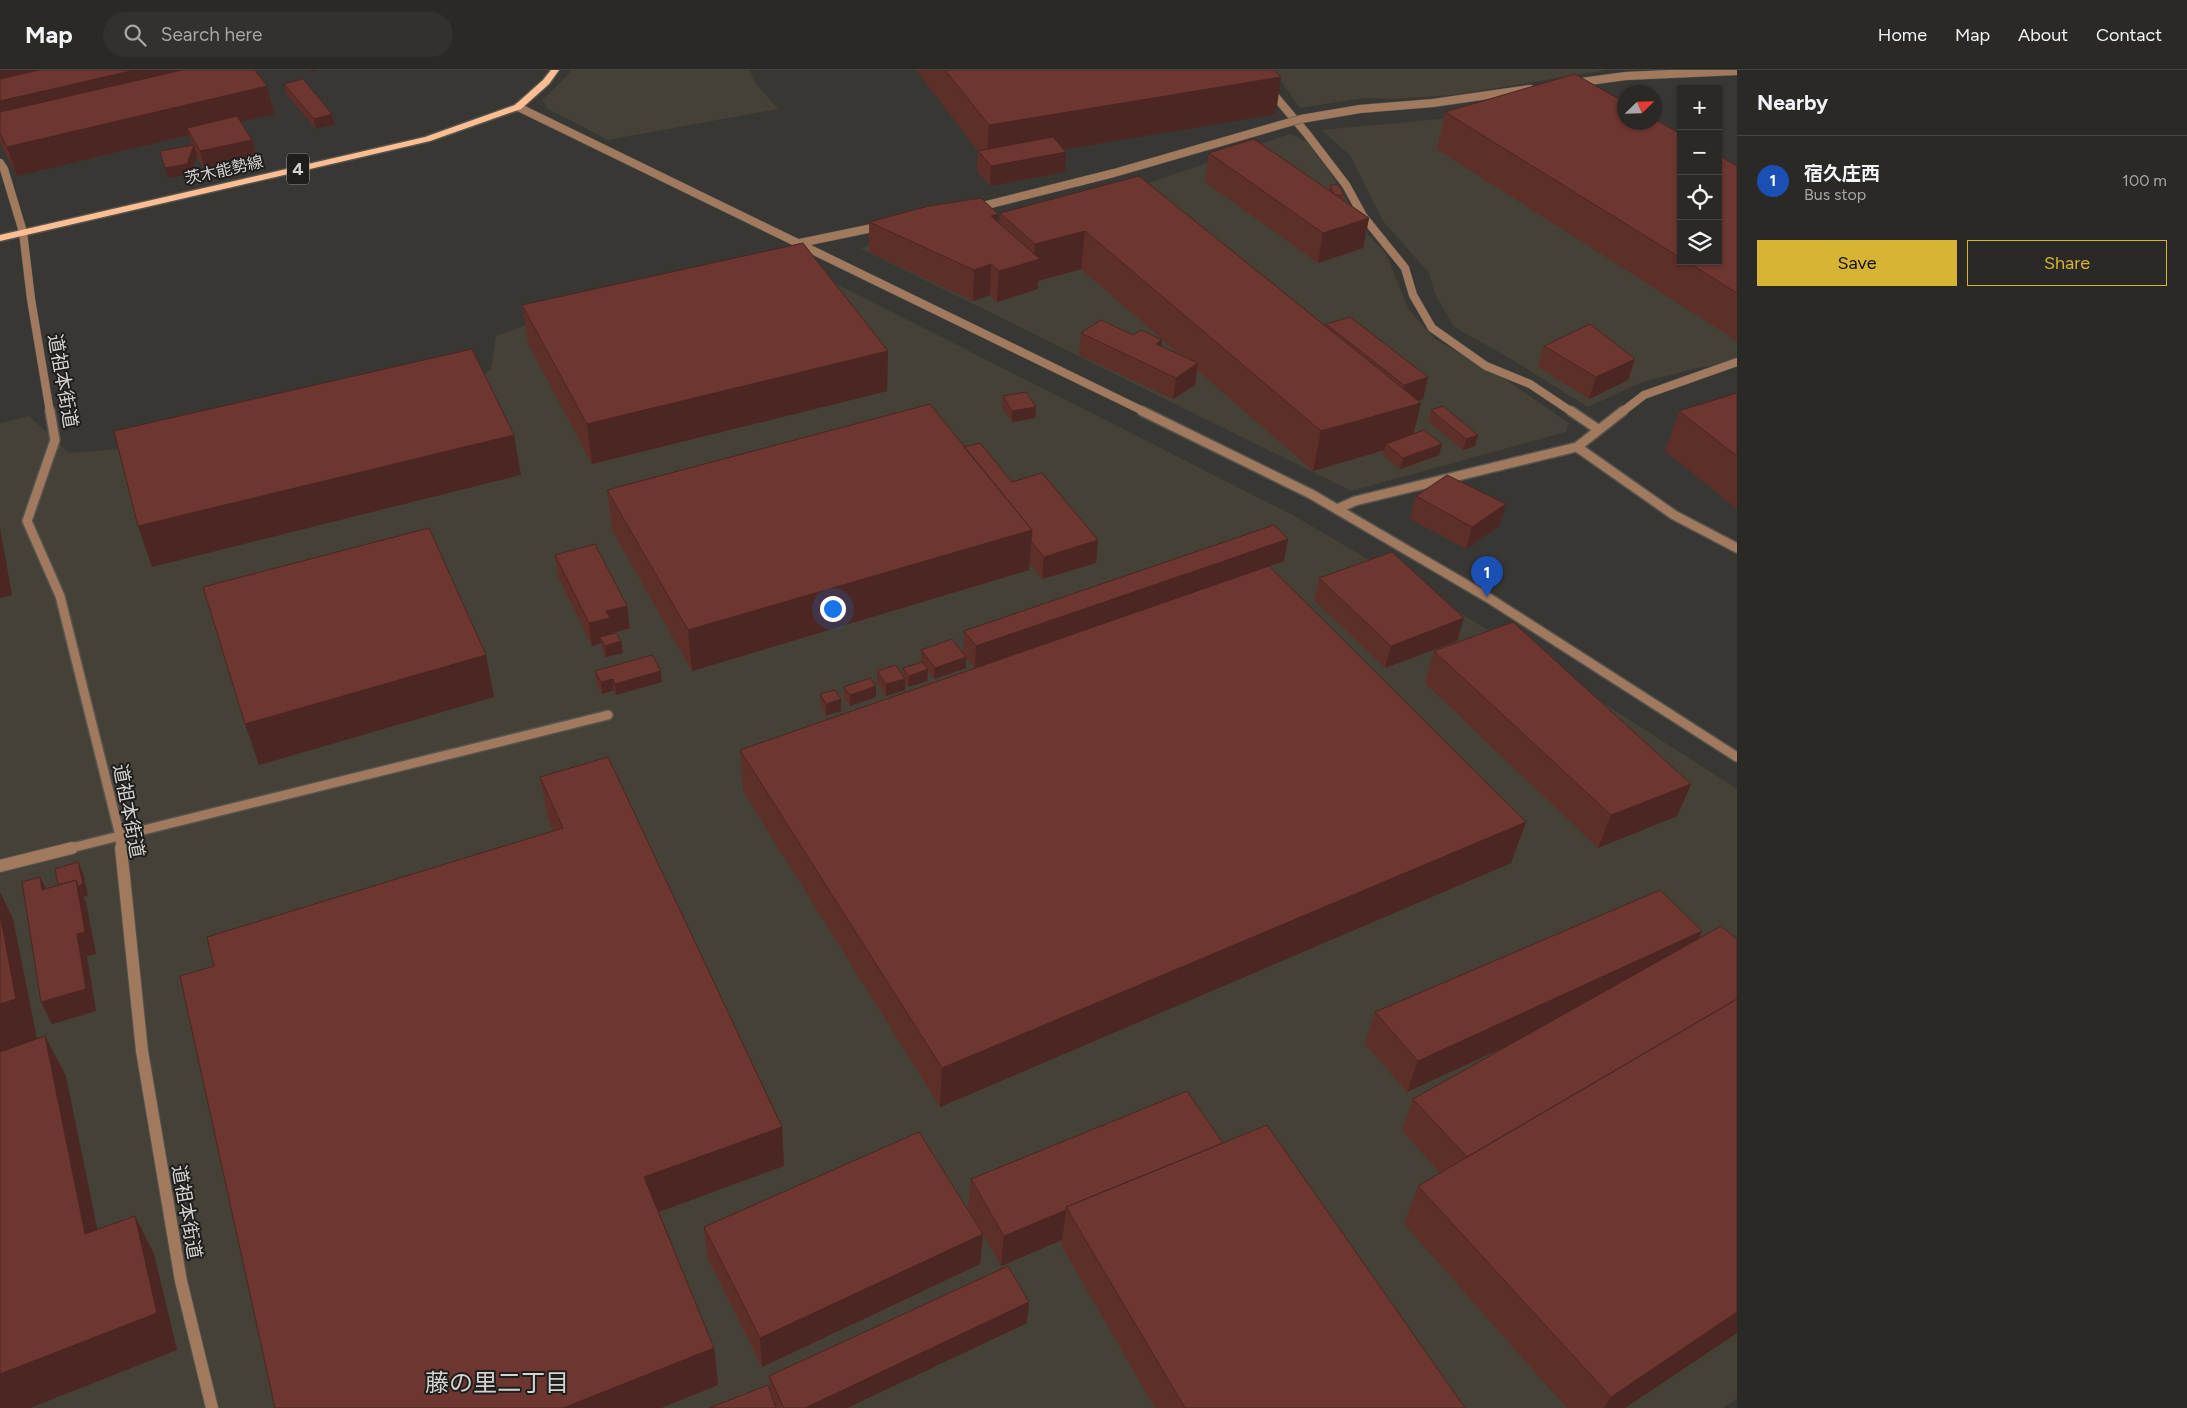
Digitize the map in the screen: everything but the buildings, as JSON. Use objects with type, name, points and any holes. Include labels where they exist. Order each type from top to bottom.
[{"type":"main road","name":"茨木能勢線","points":[[0,238],[427,139],[518,107],[546,82],[555,70]]},
{"type":"street","points":[[1253,70],[1313,141],[1346,185],[1363,216],[1405,268],[1413,295],[1432,328],[1486,366],[1530,384],[1599,430]]},
{"type":"street","points":[[1568,84],[1626,76],[1737,71]]},
{"type":"street","points":[[966,210],[1114,173],[1301,119],[1360,108],[1433,103],[1539,88]]},
{"type":"street","points":[[518,107],[800,243],[1337,509],[1487,597],[1737,756]]},
{"type":"street","name":"道祖本街道","points":[[0,163],[4,169],[23,232],[31,299],[55,440],[27,520],[60,596],[120,836],[142,1051],[181,1281],[212,1408]]},
{"type":"street","points":[[800,243],[893,224]]},
{"type":"street","points":[[1337,509],[1355,502],[1577,447],[1644,395],[1737,362]]},
{"type":"street","points":[[1577,447],[1638,493],[1709,535],[1737,548]]},
{"type":"street","points":[[0,866],[608,715]]},
{"type":"shaded area","points":[[571,70],[749,70],[757,85],[778,109],[608,140],[548,109],[542,100]]},
{"type":"shaded area","points":[[1273,70],[1607,70],[1453,95],[1395,99],[1364,98],[1300,108]]},
{"type":"shaded area","points":[[1472,116],[1617,122],[1617,130],[1633,130],[1677,168],[1677,265],[1722,265],[1722,249],[1737,203],[1737,363],[1702,367],[1642,382],[1588,407],[1506,356],[1454,327],[1435,294],[1429,273],[1383,221],[1350,155],[1321,130]]},
{"type":"shaded area","points":[[1290,134],[1307,142],[1328,170],[1369,236],[1386,254],[1409,310],[1436,340],[1502,377],[1569,423],[1566,432],[1351,491],[860,248],[1008,221],[1143,185]]},
{"type":"shaded area","points":[[793,262],[1291,514],[1507,641],[1737,789],[1737,1398],[1723,1408],[0,1408],[0,423],[29,416],[69,453],[242,439],[471,387],[491,369],[496,336],[526,325]]},
{"type":"place","name":"宿久庄西","points":[[1487,597]]},
{"type":"district","name":"藤の里二丁目","points":[[497,1382]]}]
